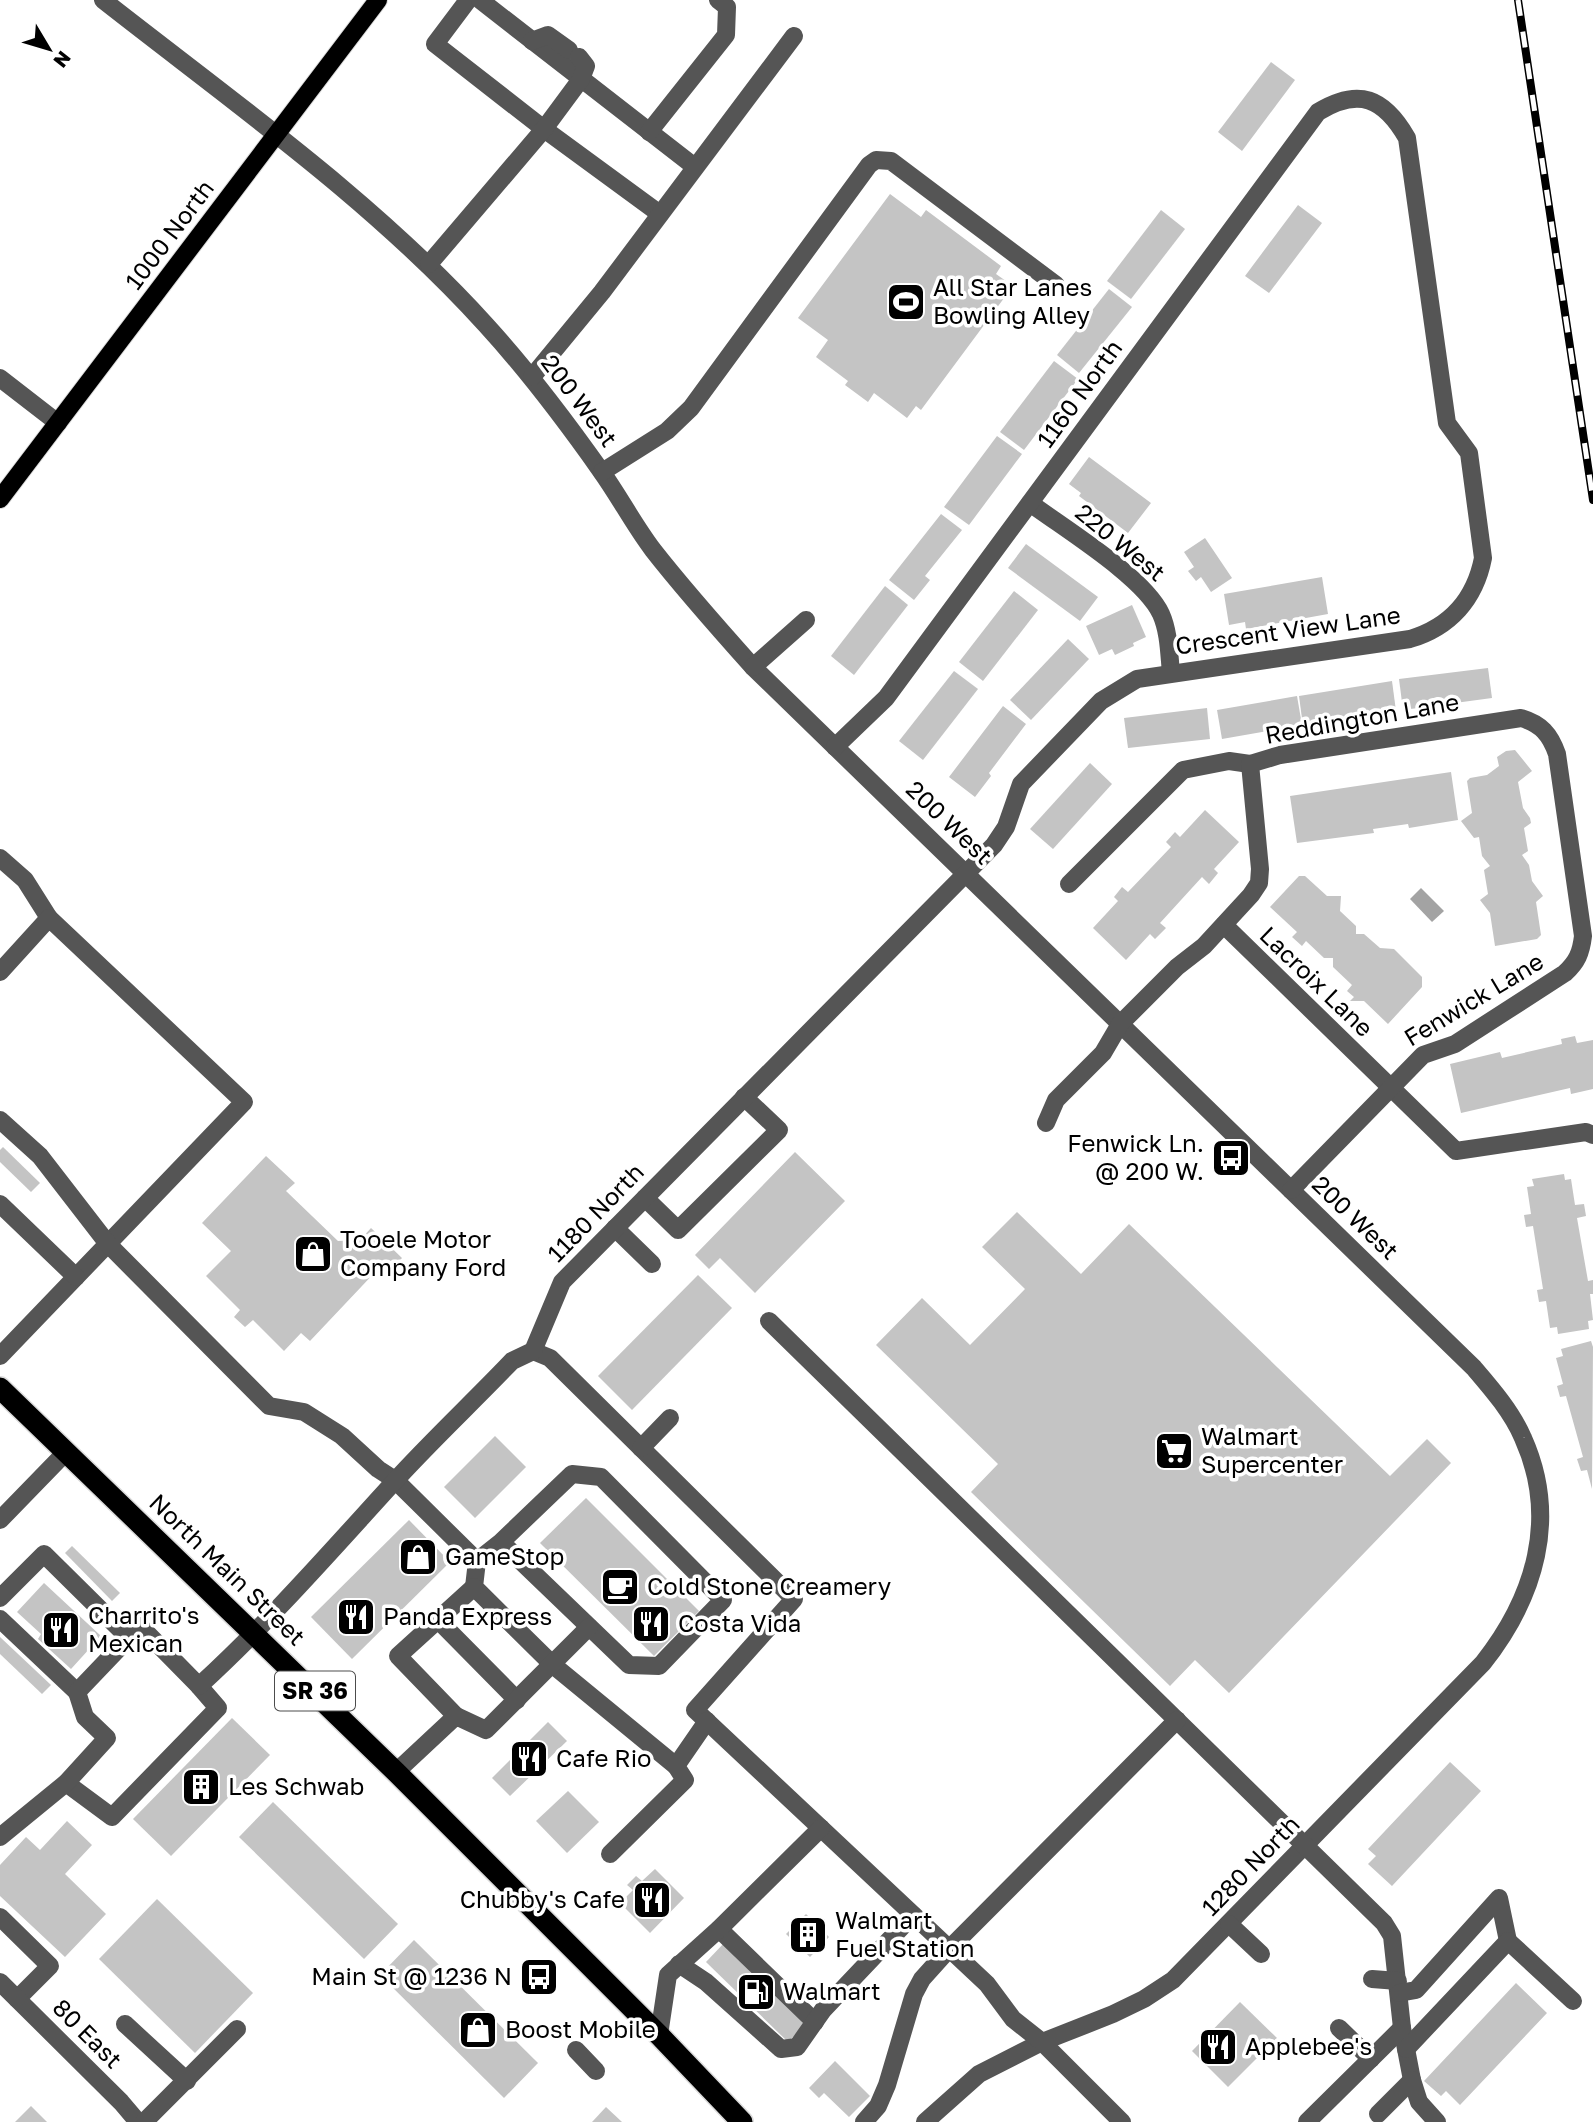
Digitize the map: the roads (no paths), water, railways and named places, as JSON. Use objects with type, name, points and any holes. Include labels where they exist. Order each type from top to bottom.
[{"type":"highway","name":"North Main Street","points":[[0,1388],[255,1632],[659,2035]]},
{"type":"highway","name":"SR 36","points":[[659,2035],[742,2122]]},
{"type":"main road","name":"1000 North","points":[[0,499],[378,0]]},
{"type":"street","name":"200 West","points":[[103,0],[276,135],[404,240],[429,264],[532,377],[602,472],[652,548],[710,620],[753,667],[1474,1368],[1501,1401],[1523,1437],[1537,1481],[1542,1521],[1536,1560]]},
{"type":"street","points":[[468,0],[435,44],[544,129],[660,214]]},
{"type":"street","points":[[480,0],[695,167]]},
{"type":"street","points":[[649,132],[726,35],[727,7],[718,0]]},
{"type":"street","points":[[429,264],[544,129],[581,79],[586,66],[574,54],[548,34],[532,41]]},
{"type":"street","points":[[532,377],[602,292],[794,36]]},
{"type":"street","name":"1160 North","points":[[835,747],[886,698],[1318,112],[1337,101],[1357,98],[1376,102]]},
{"type":"street","name":"Crescent View Lane","points":[[965,872],[994,845],[1006,827],[1021,784],[1101,701],[1137,679],[1410,639],[1447,621],[1467,600],[1480,573],[1483,558],[1469,453],[1447,423],[1407,138],[1395,118],[1376,102]]},
{"type":"street","points":[[602,472],[681,421],[869,165],[876,160],[891,161],[1056,285]]},
{"type":"street","points":[[0,378],[58,422]]},
{"type":"street","name":"220 West","points":[[1030,503],[1132,578],[1149,594],[1166,628],[1171,673]]},
{"type":"street","points":[[753,667],[806,620]]},
{"type":"street","name":"Reddington Lane","points":[[1046,1124],[1056,1100],[1102,1053],[1119,1024],[1177,967],[1205,946],[1259,883],[1250,764],[1280,755],[1521,718],[1533,721],[1545,730]]},
{"type":"street","name":"Fenwick Lane","points":[[1291,1190],[1423,1055],[1455,1044],[1575,964],[1581,951],[1583,936],[1557,754],[1545,730]]},
{"type":"street","points":[[1069,884],[1183,770],[1229,761],[1250,764]]},
{"type":"street","points":[[0,858],[25,880],[49,918],[244,1102],[0,1356]]},
{"type":"street","name":"1180 North","points":[[533,1350],[562,1282],[965,872]]},
{"type":"street","points":[[0,972],[49,918]]},
{"type":"street","name":"Lacroix Lane","points":[[1224,925],[1456,1151],[1586,1132],[1593,1135]]},
{"type":"street","points":[[645,1198],[678,1230],[779,1130],[744,1097]]},
{"type":"street","points":[[0,1120],[40,1156],[108,1244],[269,1406],[304,1412],[342,1436],[378,1469],[395,1480],[477,1561]]},
{"type":"street","points":[[0,1204],[76,1277]]},
{"type":"street","points":[[615,1228],[652,1264]]},
{"type":"street","points":[[769,1321],[1384,1923],[1392,1936],[1402,2028],[1412,2080],[1419,2102],[1437,2122]]},
{"type":"street","points":[[199,1686],[255,1632],[395,1480],[512,1361],[533,1350],[550,1357],[794,1599],[695,1710],[987,1984],[1013,2019],[1042,2042],[1112,2118]]},
{"type":"street","points":[[641,1448],[670,1418]]},
{"type":"street","points":[[0,1520],[66,1452]]},
{"type":"street","points":[[501,1542],[629,1665],[659,1666],[723,1600],[601,1476],[572,1474],[501,1542],[477,1561],[474,1587],[398,1656],[456,1716],[486,1730],[589,1627]]},
{"type":"street","points":[[0,1598],[44,1554],[129,1638]]},
{"type":"street","name":"1280 North","points":[[925,2122],[979,2074],[1042,2042],[1114,2014],[1173,1980],[1483,1663],[1503,1637],[1521,1604],[1536,1560]]},
{"type":"street","points":[[474,1587],[553,1665],[676,1766],[685,1780],[610,1854]]},
{"type":"street","points":[[0,1619],[77,1692],[86,1717],[107,1738],[66,1783],[0,1838]]},
{"type":"street","points":[[438,1620],[517,1700]]},
{"type":"street","points":[[66,1783],[112,1817],[218,1708],[141,1626],[77,1692]]},
{"type":"street","points":[[396,1772],[456,1716]]},
{"type":"street","points":[[864,2122],[878,2106],[887,2085],[914,1994],[922,1979],[1177,1720]]},
{"type":"street","points":[[676,1766],[707,1721]]},
{"type":"street","points":[[659,2035],[668,1975],[719,1929],[821,1828]]},
{"type":"street","points":[[1372,1979],[1416,1990],[1499,1898],[1508,1941],[1573,2001]]},
{"type":"street","points":[[679,1964],[706,1982],[781,2049],[797,2047],[823,2010],[913,1914]]},
{"type":"street","points":[[0,1917],[50,1966],[17,1999]]},
{"type":"street","points":[[1229,1924],[1261,1954]]},
{"type":"street","points":[[719,1929],[815,2022]]},
{"type":"street","points":[[1406,2049],[1508,1941]]},
{"type":"street","name":"80 East","points":[[0,1982],[138,2122]]},
{"type":"street","points":[[125,2024],[187,2081]]},
{"type":"street","points":[[1339,2028],[1371,2059]]},
{"type":"street","points":[[1307,2122],[1402,2028]]},
{"type":"street","points":[[144,2122],[237,2029]]},
{"type":"street","points":[[576,2050],[596,2071]]},
{"type":"street","points":[[1378,2114],[1412,2080]]},
{"type":"railway","points":[[1518,0],[1593,500]]},
{"type":"place","name":"All Star Lanes Bowling Alley","points":[[906,302]]},
{"type":"place","name":"Fenwick Ln. @ 200 W.","points":[[1231,1158]]},
{"type":"place","name":"Tooele Motor Company Ford","points":[[313,1254]]},
{"type":"place","name":"Walmart Supercenter","points":[[1174,1451]]},
{"type":"place","name":"GameStop","points":[[418,1557]]},
{"type":"place","name":"Cold Stone Creamery","points":[[620,1587]]},
{"type":"place","name":"Panda Express","points":[[356,1617]]},
{"type":"place","name":"Costa Vida","points":[[651,1624]]},
{"type":"place","name":"Charrito's Mexican","points":[[61,1630]]},
{"type":"place","name":"Cafe Rio","points":[[529,1759]]},
{"type":"place","name":"Les Schwab","points":[[201,1787]]},
{"type":"place","name":"Chubby's Cafe","points":[[652,1900]]},
{"type":"place","name":"Walmart Fuel Station","points":[[808,1935]]},
{"type":"place","name":"Main St @ 1236 N","points":[[539,1977]]},
{"type":"place","name":"Walmart","points":[[756,1992]]},
{"type":"place","name":"Boost Mobile","points":[[478,2030]]},
{"type":"place","name":"Applebee's","points":[[1218,2047]]}]
